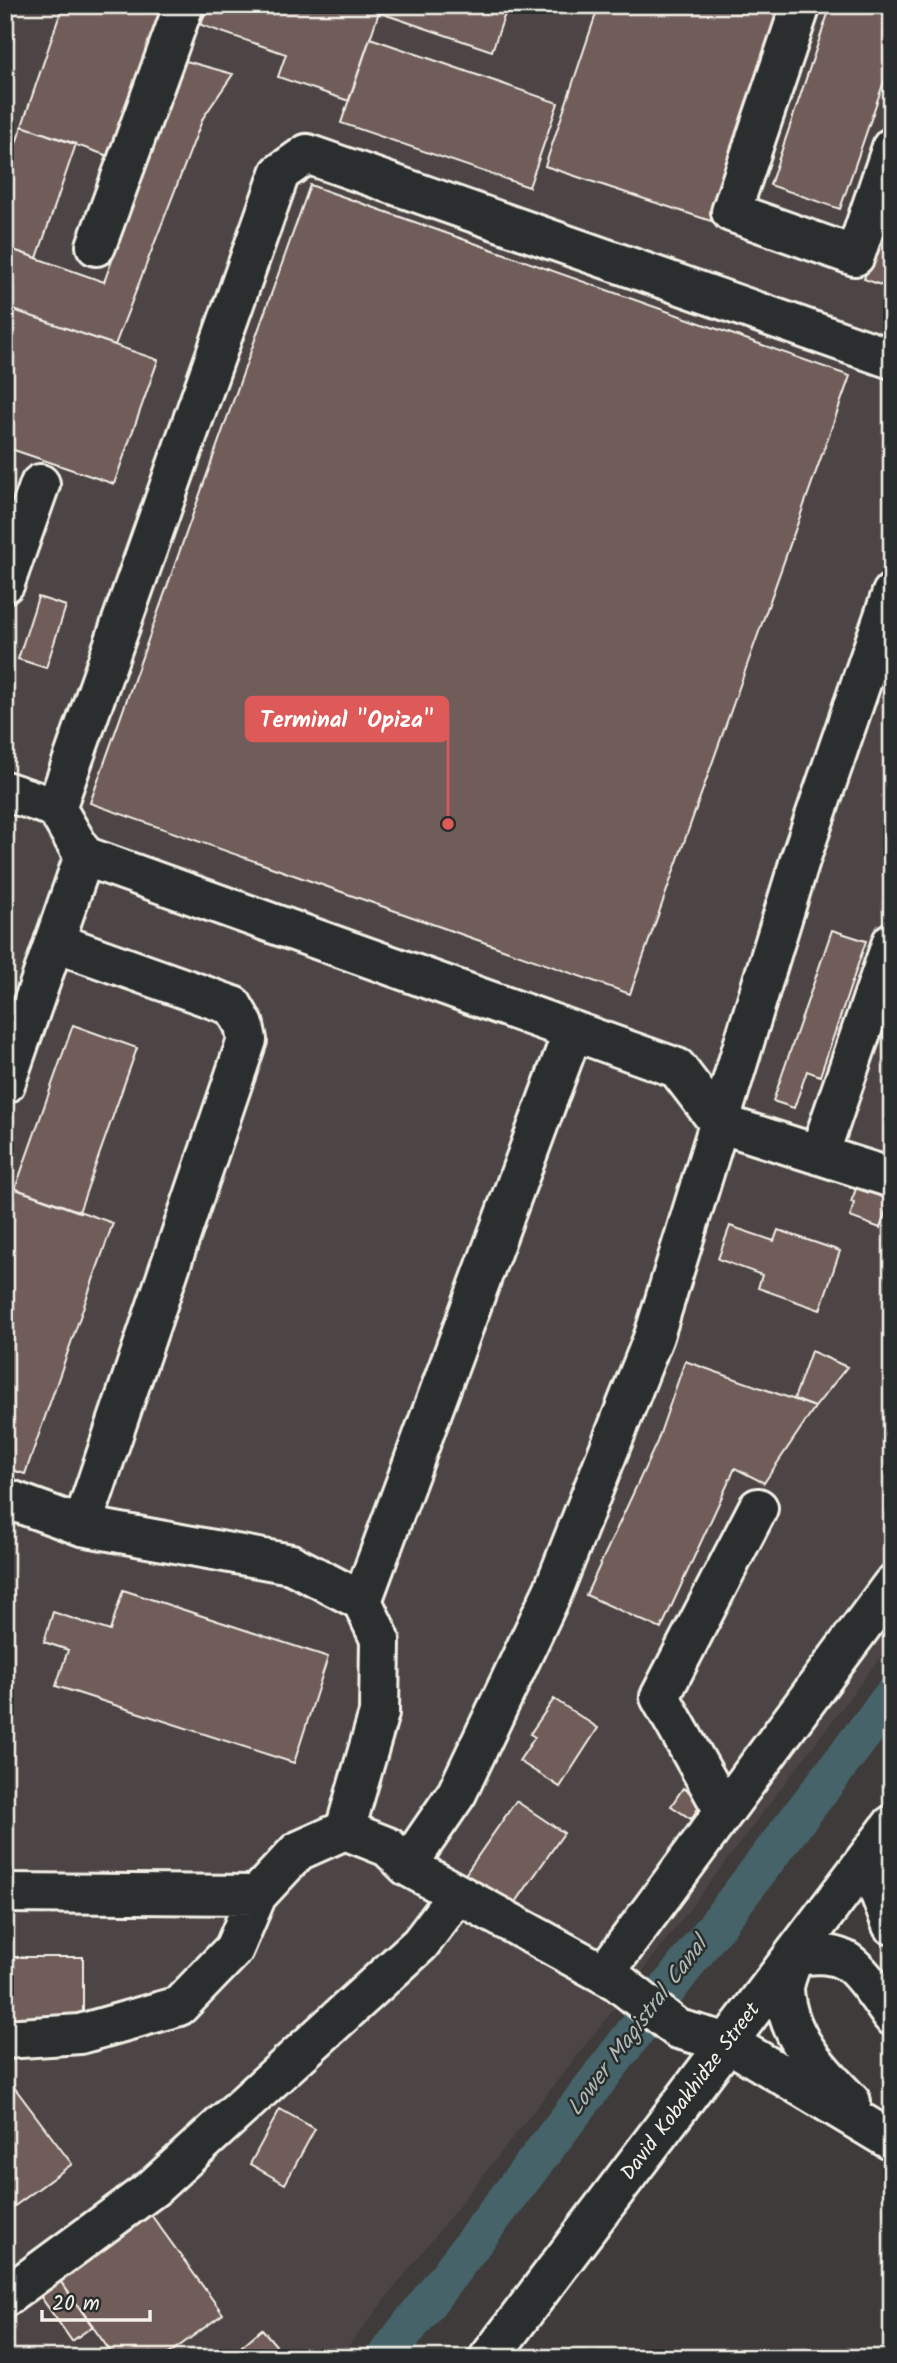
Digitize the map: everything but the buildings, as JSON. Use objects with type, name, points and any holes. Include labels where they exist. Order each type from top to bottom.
[{"type":"street","points":[[96,246],[184,5]]},
{"type":"street","points":[[801,5],[731,212],[855,256],[892,147]]},
{"type":"street","points":[[56,808],[280,173],[307,154],[892,359]]},
{"type":"street","points":[[5,583],[40,484]]},
{"type":"street","points":[[407,1866],[457,1793],[553,1591],[654,1336],[800,860],[892,593]]},
{"type":"street","points":[[5,792],[56,808],[84,856],[677,1068],[719,1123],[892,1178]]},
{"type":"street","points":[[5,1084],[84,856]]},
{"type":"street","points":[[54,942],[233,1006],[244,1025],[247,1040],[82,1526]]},
{"type":"street","points":[[819,1155],[892,942]]},
{"type":"street","points":[[362,1601],[573,1031]]},
{"type":"street","points":[[5,1498],[82,1526],[291,1563],[362,1601],[380,1639],[379,1713],[345,1830]]},
{"type":"street","points":[[724,1811],[660,1697],[758,1508]]},
{"type":"street","points":[[611,1978],[724,1811],[892,1585]]},
{"type":"street","name":"David Kobakhidze Street","points":[[489,2358],[892,1825]]},
{"type":"street","points":[[5,2039],[80,2034],[179,2006],[234,1949],[257,1895],[298,1851],[345,1830],[387,1847],[407,1866],[611,1978],[678,2029],[729,2043],[889,2140]]},
{"type":"street","points":[[867,1860],[892,1925]]},
{"type":"street","points":[[5,1893],[257,1895]]},
{"type":"street","points":[[5,2297],[153,2188],[420,1944],[458,1894]]},
{"type":"street","points":[[889,2140],[822,2073],[793,2031],[784,1988],[794,1957],[815,1953],[846,1960],[892,2016]]},
{"type":"shaded area","points":[[5,5],[892,5],[892,1642],[610,2014],[339,2358],[5,2358]]},
{"type":"waterway","name":"Lower Magistral Canal","points":[[385,2358],[892,1696]]},
{"type":"place","name":"Terminal \"Opiza\"","points":[[448,824]]}]
